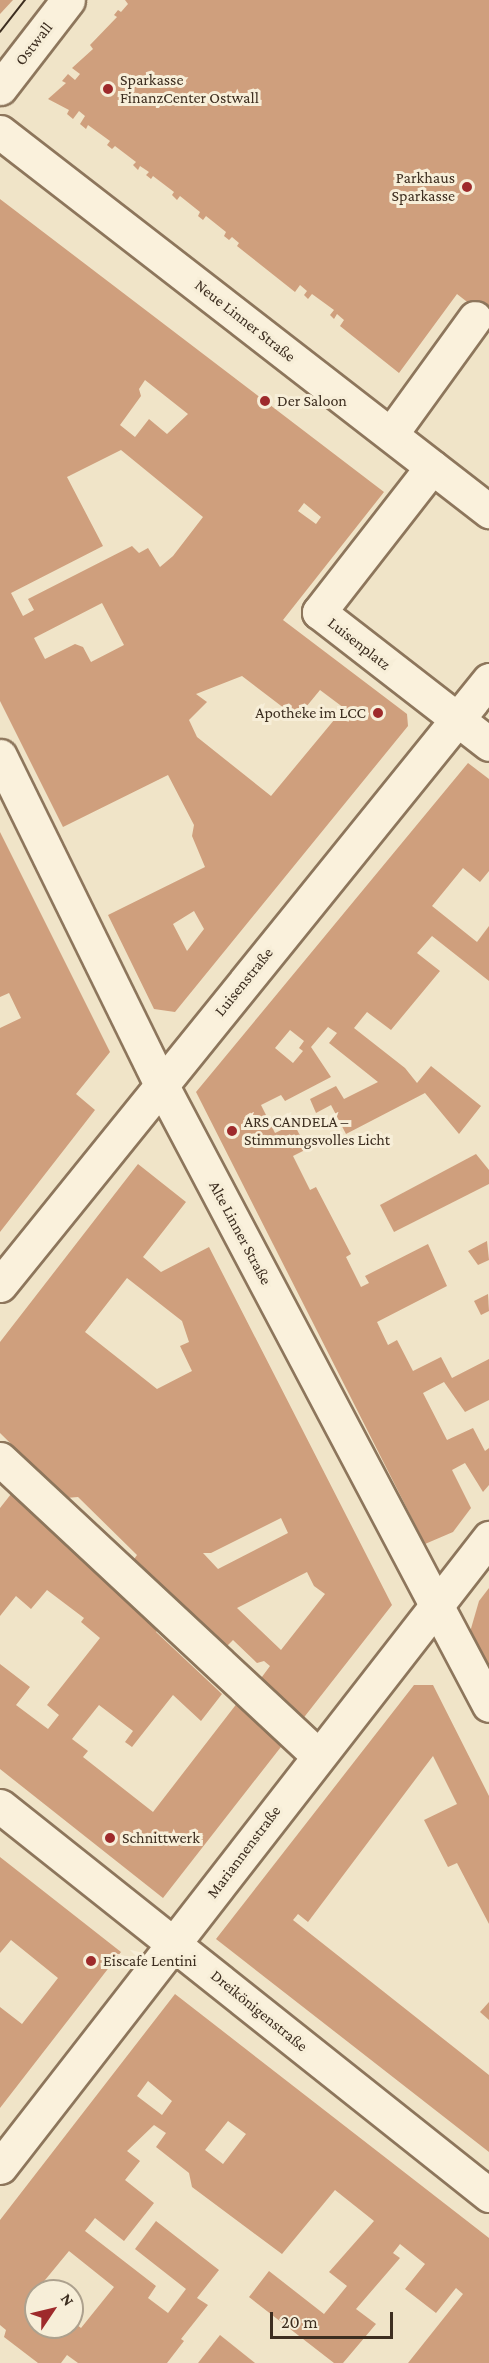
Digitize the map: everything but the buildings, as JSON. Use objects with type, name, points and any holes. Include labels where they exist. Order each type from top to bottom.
[{"type":"street","name":"Ostwall","points":[[0,88],[68,0]]},
{"type":"street","name":"Neue Linner Straße","points":[[0,132],[489,511]]},
{"type":"street","points":[[391,434],[475,318]]},
{"type":"street","name":"Luisenplatz","points":[[432,467],[319,612],[489,744]]},
{"type":"street","name":"Luisenstraße","points":[[0,1285],[489,680]]},
{"type":"street","name":"Alte Linner Straße","points":[[0,756],[161,1084],[489,1705]]},
{"type":"street","points":[[0,1459],[317,1755]]},
{"type":"street","name":"Mariannenstraße","points":[[0,2167],[174,1944],[317,1755],[489,1538]]},
{"type":"street","name":"Dreikönigenstraße","points":[[0,1806],[489,2195]]},
{"type":"tram line","points":[[0,32],[25,0]]},
{"type":"place","name":"Sparkasse FinanzCenter Ostwall","points":[[108,89]]},
{"type":"place","name":"Parkhaus Sparkasse","points":[[467,187]]},
{"type":"place","name":"Der Saloon","points":[[265,401]]},
{"type":"place","name":"Apotheke im LCC","points":[[378,713]]},
{"type":"place","name":"ARS CANDELA – Stimmungsvolles Licht","points":[[232,1131]]},
{"type":"place","name":"Schnittwerk","points":[[110,1838]]},
{"type":"place","name":"Eiscafe Lentini","points":[[91,1961]]}]
